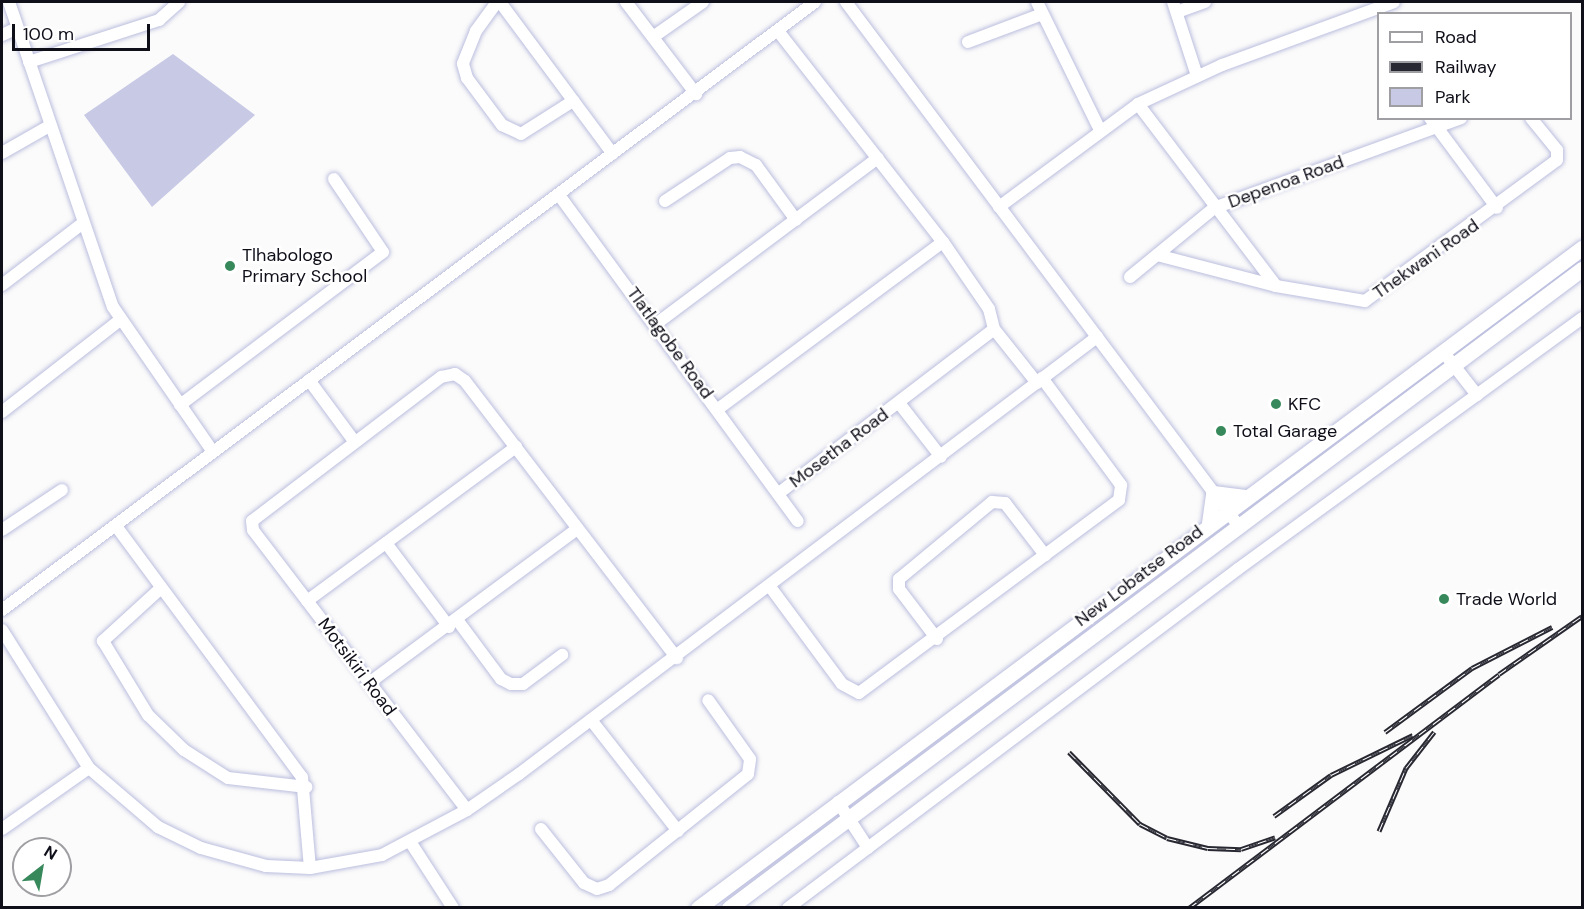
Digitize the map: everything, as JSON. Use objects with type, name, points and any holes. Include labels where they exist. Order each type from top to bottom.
[{"type":"main road","name":"New Lobatse Road","points":[[698,908],[1209,523],[1582,248]]},
{"type":"main road","points":[[729,908],[1582,269]]},
{"type":"main road","points":[[1336,429],[1348,443]]},
{"type":"main road","points":[[1209,523],[1213,493],[1245,497]]},
{"type":"street","points":[[9,2],[83,223],[120,320],[213,452]]},
{"type":"street","points":[[29,62],[159,20],[179,2]]},
{"type":"street","points":[[573,101],[521,134],[502,124],[467,78],[463,64],[476,31],[499,2],[613,154]]},
{"type":"street","points":[[626,2],[696,94]]},
{"type":"street","points":[[653,37],[703,2]]},
{"type":"street","points":[[2,610],[696,94],[815,2]]},
{"type":"street","points":[[846,2],[1238,525]]},
{"type":"street","points":[[1037,2],[1100,130]]},
{"type":"street","points":[[1197,76],[1175,7],[1204,2]]},
{"type":"street","points":[[999,207],[1138,104],[1197,76],[1391,6]]},
{"type":"street","points":[[968,42],[1042,14]]},
{"type":"street","points":[[2,35],[17,28]]},
{"type":"street","points":[[771,588],[852,692],[865,691],[1119,500],[1123,489],[1040,381],[994,329],[989,309],[943,242],[778,31]]},
{"type":"street","points":[[1138,104],[1214,208],[1276,286]]},
{"type":"street","name":"Depenoa Road","points":[[1130,277],[1214,208],[1432,124],[1451,120]]},
{"type":"street","name":"Thekwani Road","points":[[1157,255],[1276,286],[1365,301],[1497,208],[1559,158],[1532,120]]},
{"type":"street","points":[[1432,124],[1497,208]]},
{"type":"street","points":[[2,153],[51,125]]},
{"type":"street","points":[[665,201],[730,158],[740,157],[756,165],[796,220]]},
{"type":"street","points":[[656,324],[878,158]]},
{"type":"street","points":[[180,405],[383,252],[334,179]]},
{"type":"street","name":"Tlatlagobe Road","points":[[559,195],[656,324],[798,521]]},
{"type":"street","points":[[2,285],[83,223]]},
{"type":"street","points":[[718,409],[943,242]]},
{"type":"street","points":[[788,908],[1582,318]]},
{"type":"street","points":[[2,412],[120,320]]},
{"type":"street","name":"Mosetha Road","points":[[779,493],[994,329]]},
{"type":"street","points":[[2,630],[89,768],[158,827],[201,848],[266,866],[310,868],[382,855],[411,843],[467,810],[677,658],[1097,337]]},
{"type":"street","points":[[1443,351],[1478,395]]},
{"type":"street","points":[[309,380],[354,441],[448,374],[460,376],[516,447],[576,530],[677,658]]},
{"type":"street","name":"Mosetha Road","points":[[899,403],[941,457]]},
{"type":"street","name":"Motsikiri Road","points":[[354,441],[252,521],[253,530],[467,810]]},
{"type":"street","points":[[307,601],[516,447]]},
{"type":"street","points":[[2,530],[62,490]]},
{"type":"street","points":[[937,639],[899,589],[898,579],[992,502],[1005,503],[1045,555]]},
{"type":"street","points":[[116,526],[296,767],[306,787],[310,868]]},
{"type":"street","points":[[369,683],[453,624],[576,530]]},
{"type":"street","points":[[386,543],[501,679],[511,684],[523,684],[562,655]]},
{"type":"street","points":[[161,588],[103,641],[148,715],[184,750],[228,778],[306,787]]},
{"type":"street","points":[[541,830],[584,883],[597,889],[609,885],[750,770],[750,759],[708,700]]},
{"type":"street","points":[[591,720],[678,831]]},
{"type":"street","points":[[2,829],[89,768]]},
{"type":"street","points":[[838,802],[868,848]]},
{"type":"street","points":[[411,843],[453,908]]},
{"type":"green space","points":[[173,54],[255,115],[152,207],[84,115]]},
{"type":"railway","points":[[1189,908],[1499,674],[1582,616]]},
{"type":"railway","points":[[1385,732],[1472,668],[1552,627]]},
{"type":"railway","points":[[1379,831],[1406,768],[1434,732]]},
{"type":"railway","points":[[1274,816],[1331,775],[1413,735]]},
{"type":"railway","points":[[1069,752],[1140,824],[1167,838],[1208,848],[1241,849],[1275,837]]},
{"type":"place","name":"Tlhabologo Primary School","points":[[230,266]]},
{"type":"place","name":"KFC","points":[[1276,404]]},
{"type":"place","name":"Total Garage","points":[[1221,431]]},
{"type":"place","name":"Trade World","points":[[1444,599]]}]
